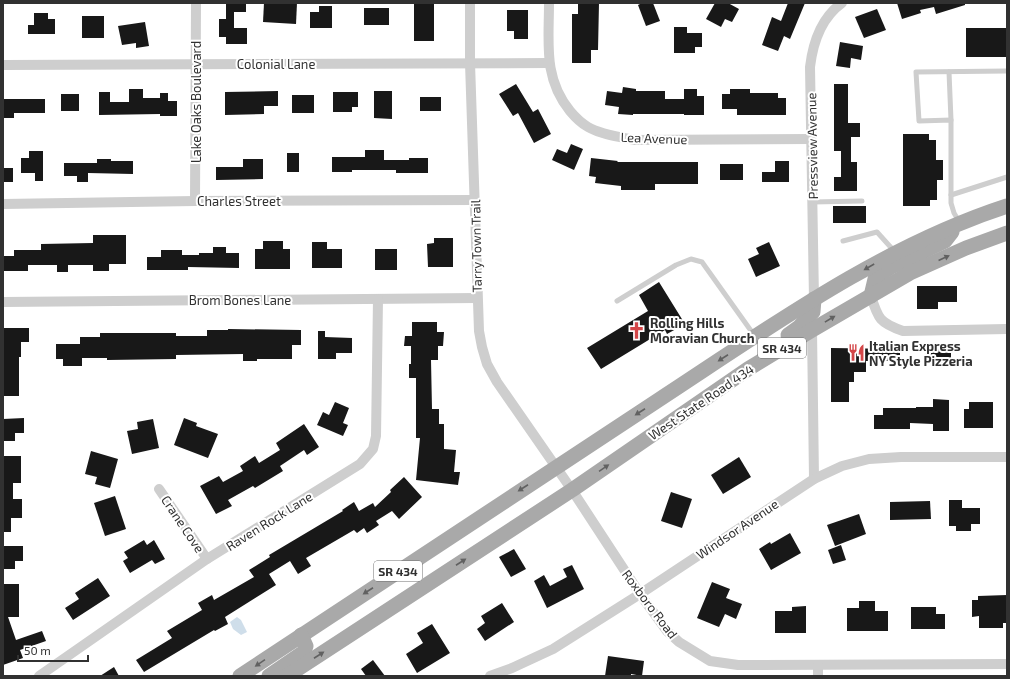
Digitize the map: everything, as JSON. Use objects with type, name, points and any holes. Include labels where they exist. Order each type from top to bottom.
[{"type":"main road","name":"SR 434","points":[[240,676],[556,467],[814,299],[895,253],[959,224],[1007,206]]},
{"type":"main road","points":[[871,296],[875,279],[882,273],[890,267],[945,241],[959,224]]},
{"type":"main road","name":"West State Road 434","points":[[287,676],[572,490],[748,369],[910,273],[966,248],[1007,233]]},
{"type":"main road","points":[[748,369],[762,352],[799,327],[813,312],[814,299]]},
{"type":"main road","points":[[269,676],[304,652],[306,646],[301,635]]},
{"type":"street","name":"Lake Oaks Boulevard","points":[[195,201],[196,3]]},
{"type":"street","name":"Tarry Town Trail","points":[[470,3],[470,63],[479,331],[487,364],[497,382],[556,467]]},
{"type":"street","name":"Lea Avenue","points":[[549,3],[549,63],[552,78],[557,91],[570,111],[588,127],[609,135],[635,140],[811,138]]},
{"type":"street","name":"Pressview Avenue","points":[[814,299],[810,67],[812,50],[816,36],[824,22],[842,3]]},
{"type":"street","name":"Colonial Lane","points":[[3,65],[549,63]]},
{"type":"street","name":"Charles Street","points":[[3,204],[195,201],[475,200]]},
{"type":"street","points":[[871,296],[877,315],[888,326],[904,331],[1007,330]]},
{"type":"street","name":"Brom Bones Lane","points":[[3,302],[477,298]]},
{"type":"street","name":"Raven Rock Lane","points":[[39,676],[207,560],[360,464],[373,449],[376,436],[378,299]]},
{"type":"street","points":[[812,330],[814,479]]},
{"type":"street","name":"Windsor Avenue","points":[[490,676],[512,668],[553,649],[640,594],[814,479],[842,466],[869,459],[901,457],[1007,457]]},
{"type":"street","name":"Roxboro Road","points":[[556,467],[640,594],[667,630],[679,642],[710,661],[738,665],[1007,664]]},
{"type":"street","name":"Crane Cove","points":[[159,489],[207,560]]},
{"type":"street","points":[[818,665],[818,676]]},
{"type":"lane","points":[[951,120],[919,121],[916,72],[1007,71]]},
{"type":"lane","points":[[950,72],[951,203],[959,224]]},
{"type":"lane","points":[[951,195],[1007,177]]},
{"type":"lane","points":[[813,202],[862,202]]},
{"type":"lane","points":[[843,241],[877,232],[895,253]]},
{"type":"lane","points":[[617,301],[676,265],[692,259],[702,262],[755,337]]},
{"type":"water","points":[[237,617],[241,620],[247,632],[241,635],[233,629],[230,622]]},
{"type":"building","points":[[226,3],[246,3],[246,12],[234,12],[234,28],[247,28],[247,44],[226,44],[226,37],[219,37],[219,19],[226,19]]},
{"type":"building","points":[[264,3],[297,3],[296,24],[263,22]]},
{"type":"building","points":[[414,3],[434,3],[434,41],[414,41]]},
{"type":"building","points":[[578,3],[599,3],[598,50],[591,50],[591,63],[572,63],[572,14],[578,14]]},
{"type":"building","points":[[642,3],[653,3],[660,21],[646,26],[638,5]]},
{"type":"building","points":[[715,3],[728,3],[739,9],[732,22],[725,19],[721,27],[706,19]]},
{"type":"building","points":[[788,3],[805,3],[790,39],[784,36],[778,51],[762,45],[772,17],[781,21]]},
{"type":"building","points":[[897,3],[965,3],[965,5],[936,14],[934,7],[920,10],[921,13],[902,19]]},
{"type":"building","points":[[319,6],[332,6],[332,28],[310,28],[310,12],[319,12]]},
{"type":"building","points":[[364,8],[389,8],[389,25],[364,25]]},
{"type":"building","points":[[877,9],[886,30],[864,38],[855,17]]},
{"type":"building","points":[[507,10],[528,10],[528,39],[514,39],[514,31],[507,31]]},
{"type":"building","points":[[34,13],[48,13],[48,19],[55,19],[55,34],[28,34],[28,25],[34,25]]},
{"type":"building","points":[[82,16],[104,16],[104,38],[82,38]]},
{"type":"building","points":[[145,22],[149,46],[136,48],[136,43],[122,45],[118,26]]},
{"type":"building","points":[[674,27],[687,27],[687,33],[702,33],[702,47],[695,47],[695,53],[674,53]]},
{"type":"building","points":[[966,28],[1007,28],[1007,57],[966,57]]},
{"type":"building","points":[[840,42],[863,46],[861,60],[851,58],[850,68],[836,66]]},
{"type":"building","points":[[516,84],[533,112],[538,109],[551,134],[534,143],[518,113],[513,116],[499,94]]},
{"type":"building","points":[[834,84],[848,84],[848,123],[860,123],[860,137],[851,137],[851,162],[857,162],[857,191],[834,191],[834,177],[841,177],[841,151],[834,151]]},
{"type":"building","points":[[623,87],[636,89],[636,91],[665,91],[665,99],[684,99],[684,89],[697,89],[697,96],[704,96],[704,115],[618,114],[619,107],[605,105],[607,91],[622,93]]},
{"type":"building","points":[[129,89],[143,89],[143,98],[160,98],[160,93],[168,93],[168,101],[177,101],[177,116],[160,116],[160,114],[99,115],[99,92],[110,92],[110,102],[129,102]]},
{"type":"building","points":[[730,89],[750,89],[750,93],[778,93],[778,98],[786,98],[786,115],[737,115],[737,109],[722,109],[722,94],[730,94]]},
{"type":"building","points":[[278,91],[278,106],[264,106],[264,114],[225,115],[225,92]]},
{"type":"building","points":[[374,91],[392,91],[392,119],[374,118]]},
{"type":"building","points":[[333,92],[358,92],[358,107],[352,107],[352,112],[333,112]]},
{"type":"building","points":[[61,94],[79,94],[79,111],[61,111]]},
{"type":"building","points":[[292,95],[314,95],[314,113],[292,113]]},
{"type":"building","points":[[420,97],[441,97],[441,111],[420,111]]},
{"type":"building","points":[[3,99],[45,99],[45,113],[14,113],[14,118],[3,118]]},
{"type":"building","points":[[903,134],[929,134],[929,140],[936,140],[936,160],[943,160],[943,180],[937,180],[937,200],[930,200],[930,206],[903,206]]},
{"type":"building","points":[[571,144],[583,149],[574,170],[552,160],[557,149],[567,153]]},
{"type":"building","points":[[365,150],[384,150],[384,160],[428,158],[428,173],[396,173],[396,170],[352,170],[352,172],[332,172],[332,157],[365,157]]},
{"type":"building","points":[[29,151],[43,151],[43,181],[35,181],[35,173],[21,173],[21,158],[29,158]]},
{"type":"building","points":[[287,153],[299,153],[299,172],[287,172]]},
{"type":"building","points":[[591,158],[618,161],[617,162],[698,162],[698,184],[655,184],[655,190],[621,190],[621,186],[595,183],[596,177],[589,176]]},
{"type":"building","points":[[97,159],[111,159],[111,161],[133,161],[133,174],[88,173],[88,182],[77,182],[77,176],[64,176],[64,163],[97,163]]},
{"type":"building","points":[[243,159],[263,159],[263,179],[216,180],[216,167],[243,167]]},
{"type":"building","points":[[775,161],[789,161],[789,182],[762,182],[762,172],[775,172]]},
{"type":"building","points":[[720,164],[743,164],[743,180],[720,180]]},
{"type":"building","points":[[3,168],[13,168],[13,182],[3,182]]},
{"type":"building","points":[[833,206],[866,206],[866,223],[833,223]]},
{"type":"building","points":[[93,235],[126,235],[126,264],[109,264],[109,271],[93,271],[93,265],[68,265],[68,272],[57,272],[57,265],[28,265],[28,271],[3,271],[3,256],[14,256],[14,250],[41,250],[41,244],[93,243]]},
{"type":"building","points":[[434,238],[453,238],[453,267],[428,267],[427,244],[434,243]]},
{"type":"building","points":[[263,241],[283,241],[283,249],[290,249],[290,269],[255,269],[255,249],[263,249]]},
{"type":"building","points":[[312,242],[327,242],[327,249],[342,249],[342,268],[312,268]]},
{"type":"building","points":[[769,242],[780,266],[756,277],[748,259],[759,254],[756,248]]},
{"type":"building","points":[[213,247],[226,247],[226,253],[239,253],[239,268],[188,267],[188,270],[147,270],[147,257],[161,257],[161,250],[182,250],[182,255],[199,255],[199,253],[213,253]]},
{"type":"building","points":[[375,249],[397,249],[397,270],[375,270]]},
{"type":"building","points":[[659,282],[685,324],[667,334],[665,330],[601,369],[587,348],[648,311],[639,295]]},
{"type":"building","points":[[917,286],[957,286],[957,302],[938,302],[938,309],[917,309]]},
{"type":"building","points":[[412,322],[437,322],[437,332],[444,332],[443,346],[438,346],[438,360],[431,360],[432,409],[439,409],[439,424],[444,424],[444,449],[456,450],[454,472],[460,472],[458,485],[416,480],[420,438],[416,438],[416,378],[409,378],[411,346],[404,346],[405,336],[412,336]]},
{"type":"building","points":[[3,328],[29,328],[29,342],[21,342],[21,357],[19,357],[19,396],[3,396]]},
{"type":"building","points":[[207,330],[301,330],[301,345],[292,345],[292,359],[257,359],[257,361],[243,361],[243,354],[176,355],[176,359],[107,360],[107,358],[82,358],[82,366],[63,366],[63,359],[56,359],[56,344],[80,344],[80,337],[100,337],[100,333],[176,333],[176,336],[207,336]]},
{"type":"building","points":[[318,331],[325,331],[325,337],[352,338],[352,353],[336,353],[336,359],[318,359]]},
{"type":"building","points":[[831,348],[900,349],[900,361],[866,361],[866,372],[854,372],[854,382],[849,382],[849,402],[831,402]]},
{"type":"building","points":[[925,349],[951,349],[951,363],[925,363]]},
{"type":"building","points":[[933,399],[949,400],[949,431],[933,431],[933,424],[910,423],[910,429],[874,429],[874,415],[883,415],[883,408],[933,407]]},
{"type":"building","points":[[335,402],[349,408],[343,423],[348,425],[343,436],[317,425],[323,412],[329,415]]},
{"type":"building","points":[[969,402],[993,402],[993,428],[964,428],[964,409],[969,409]]},
{"type":"building","points":[[24,418],[24,433],[15,433],[15,441],[3,441],[3,419]]},
{"type":"building","points":[[184,418],[197,423],[196,426],[218,434],[208,458],[174,445]]},
{"type":"building","points":[[153,419],[159,448],[132,454],[127,431],[138,429],[137,422]]},
{"type":"building","points":[[304,424],[319,447],[307,455],[304,450],[280,466],[283,471],[255,488],[253,486],[228,500],[232,506],[216,514],[200,486],[219,476],[223,482],[243,471],[240,466],[255,456],[259,463],[280,450],[276,443]]},
{"type":"building","points":[[91,451],[118,459],[110,488],[95,484],[97,477],[85,474]]},
{"type":"building","points":[[3,456],[21,456],[21,483],[13,483],[13,499],[22,499],[22,518],[11,518],[11,532],[3,532]]},
{"type":"building","points":[[739,457],[751,477],[723,494],[711,475]]},
{"type":"building","points":[[404,477],[422,497],[399,519],[392,511],[376,521],[379,525],[367,533],[364,528],[357,533],[354,530],[306,558],[311,566],[298,574],[290,561],[269,574],[276,585],[225,617],[228,624],[215,631],[214,630],[144,672],[136,660],[172,638],[167,631],[202,610],[198,603],[212,595],[214,600],[254,577],[249,570],[270,557],[269,555],[343,511],[342,510],[354,502],[359,511],[373,503],[375,507]]},
{"type":"building","points":[[671,492],[692,499],[682,528],[661,521]]},
{"type":"building","points":[[115,496],[126,529],[105,536],[94,503]]},
{"type":"building","points":[[949,500],[962,500],[962,508],[980,508],[980,524],[971,524],[971,531],[956,531],[956,526],[949,526]]},
{"type":"building","points":[[930,501],[931,519],[890,520],[890,502]]},
{"type":"building","points":[[859,514],[866,534],[835,546],[827,525]]},
{"type":"building","points":[[790,533],[801,553],[771,570],[759,549]]},
{"type":"building","points":[[144,540],[147,545],[154,540],[165,559],[155,564],[152,560],[130,573],[123,561],[128,558],[124,552]]},
{"type":"building","points":[[841,545],[846,560],[833,564],[828,550]]},
{"type":"building","points":[[3,546],[23,546],[23,561],[15,561],[15,569],[3,569]]},
{"type":"building","points":[[514,549],[526,569],[511,577],[499,557]]},
{"type":"building","points":[[572,565],[584,589],[547,608],[534,581],[544,575],[550,586],[567,577],[563,569]]},
{"type":"building","points":[[98,578],[110,596],[73,620],[65,608],[79,599],[75,593]]},
{"type":"building","points":[[712,582],[730,589],[726,598],[742,604],[736,619],[725,614],[719,627],[697,618]]},
{"type":"building","points":[[3,584],[19,584],[19,617],[8,617],[16,640],[42,631],[46,641],[20,650],[23,658],[3,665]]},
{"type":"building","points":[[1007,595],[1007,623],[1003,623],[1003,628],[979,628],[979,616],[972,617],[972,600],[978,600],[978,596]]},
{"type":"building","points":[[859,601],[875,601],[875,611],[888,611],[888,631],[847,631],[847,608],[859,608]]},
{"type":"building","points":[[502,603],[514,622],[485,641],[477,629],[485,623],[481,616]]},
{"type":"building","points":[[806,606],[806,633],[775,633],[775,611],[792,611],[792,607]]},
{"type":"building","points":[[911,607],[936,607],[936,614],[945,614],[945,629],[911,629]]},
{"type":"building","points":[[432,624],[450,653],[417,673],[406,654],[423,643],[417,633]]},
{"type":"building","points":[[608,656],[644,661],[642,676],[631,674],[631,676],[605,676]]},
{"type":"building","points":[[373,660],[385,676],[366,676],[361,669]]},
{"type":"building","points":[[114,667],[119,676],[100,676]]},
{"type":"place","name":"Rolling Hills Moravian Church","points":[[637,330]]},
{"type":"place","name":"Italian Express NY Style Pizzeria","points":[[856,353]]}]
